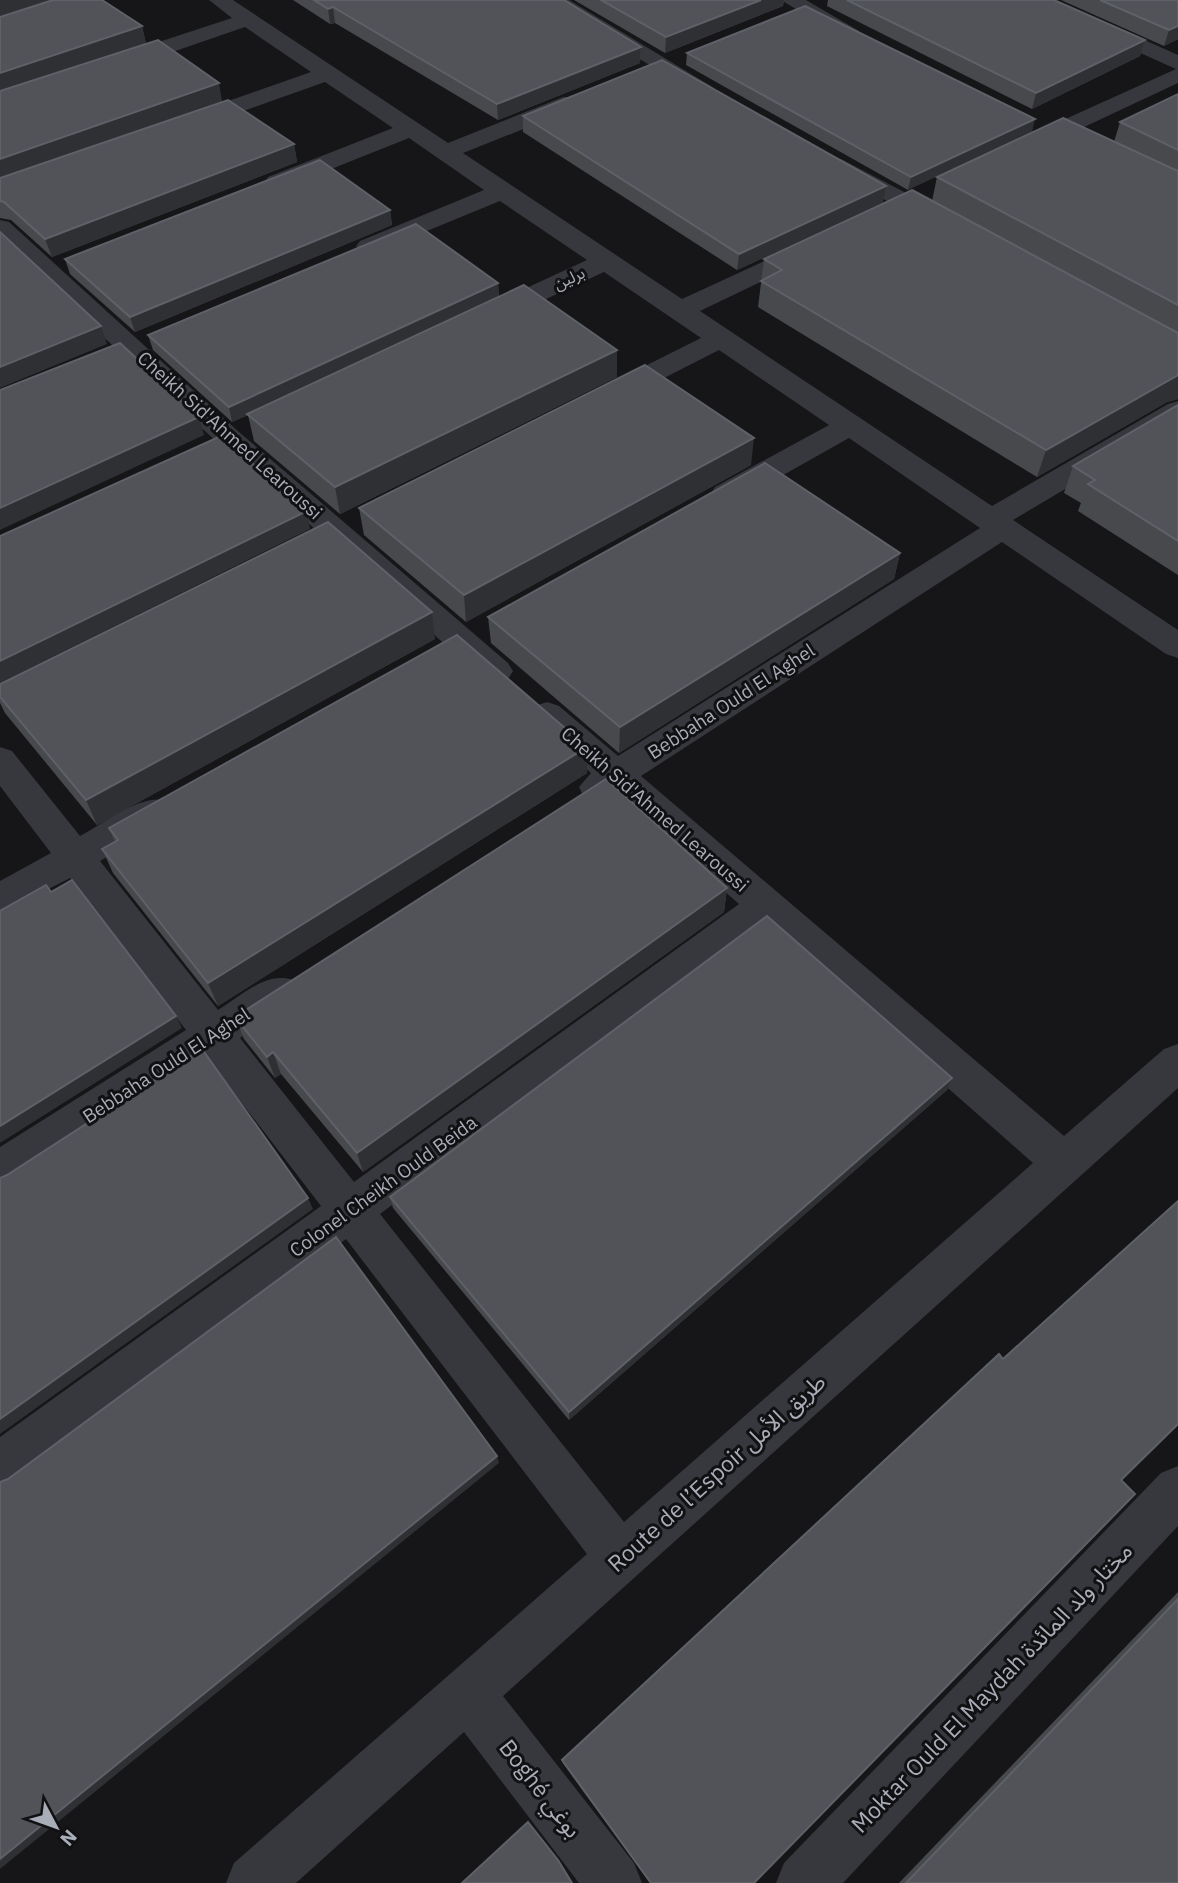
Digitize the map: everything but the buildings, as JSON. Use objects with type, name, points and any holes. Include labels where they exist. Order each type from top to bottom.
[{"type":"street","points":[[554,0],[722,99]]},
{"type":"street","points":[[1038,0],[1178,63]]},
{"type":"street","points":[[92,72],[235,6],[328,73],[1178,646]]},
{"type":"street","points":[[799,6],[864,38]]},
{"type":"street","points":[[639,75],[690,55]]},
{"type":"street","points":[[170,129],[328,73]]},
{"type":"street","points":[[1007,155],[1178,75]]},
{"type":"street","points":[[446,152],[587,96]]},
{"type":"street","points":[[1032,119],[1081,143]]},
{"type":"street","points":[[256,190],[412,129]]},
{"type":"street","points":[[825,157],[966,235]]},
{"type":"street","points":[[349,254],[503,191]]},
{"type":"street","points":[[882,215],[932,191]]},
{"type":"street","name":"Cheikh Sid'Ahmed Learoussi","points":[[0,227],[132,345],[229,438],[1063,1164]]},
{"type":"street","points":[[681,310],[832,239]]},
{"type":"street","points":[[48,270],[74,260]]},
{"type":"street","name":"برلين","points":[[468,326],[606,261]]},
{"type":"street","points":[[585,407],[722,338]]},
{"type":"street","name":"Bebbaha Ould El Aghel","points":[[569,805],[997,524],[1178,410]]},
{"type":"street","points":[[705,506],[850,425]]},
{"type":"street","points":[[0,760],[73,858],[620,1557]]},
{"type":"street","points":[[0,899],[183,797]]},
{"type":"street","name":"Colonel Cheikh Ould Beida","points":[[0,1467],[766,905]]},
{"type":"street","name":"Bebbaha Ould El Aghel","points":[[0,1170],[304,976]]},
{"type":"street","name":"Route de l’Espoir طريق الأمل","points":[[254,1883],[1178,1062]]},
{"type":"street","name":"Moktar Ould El Maydah مختار ولد المائدة","points":[[804,1883],[1178,1490]]},
{"type":"street","name":"Boghé بوغي","points":[[468,1694],[614,1883]]}]
